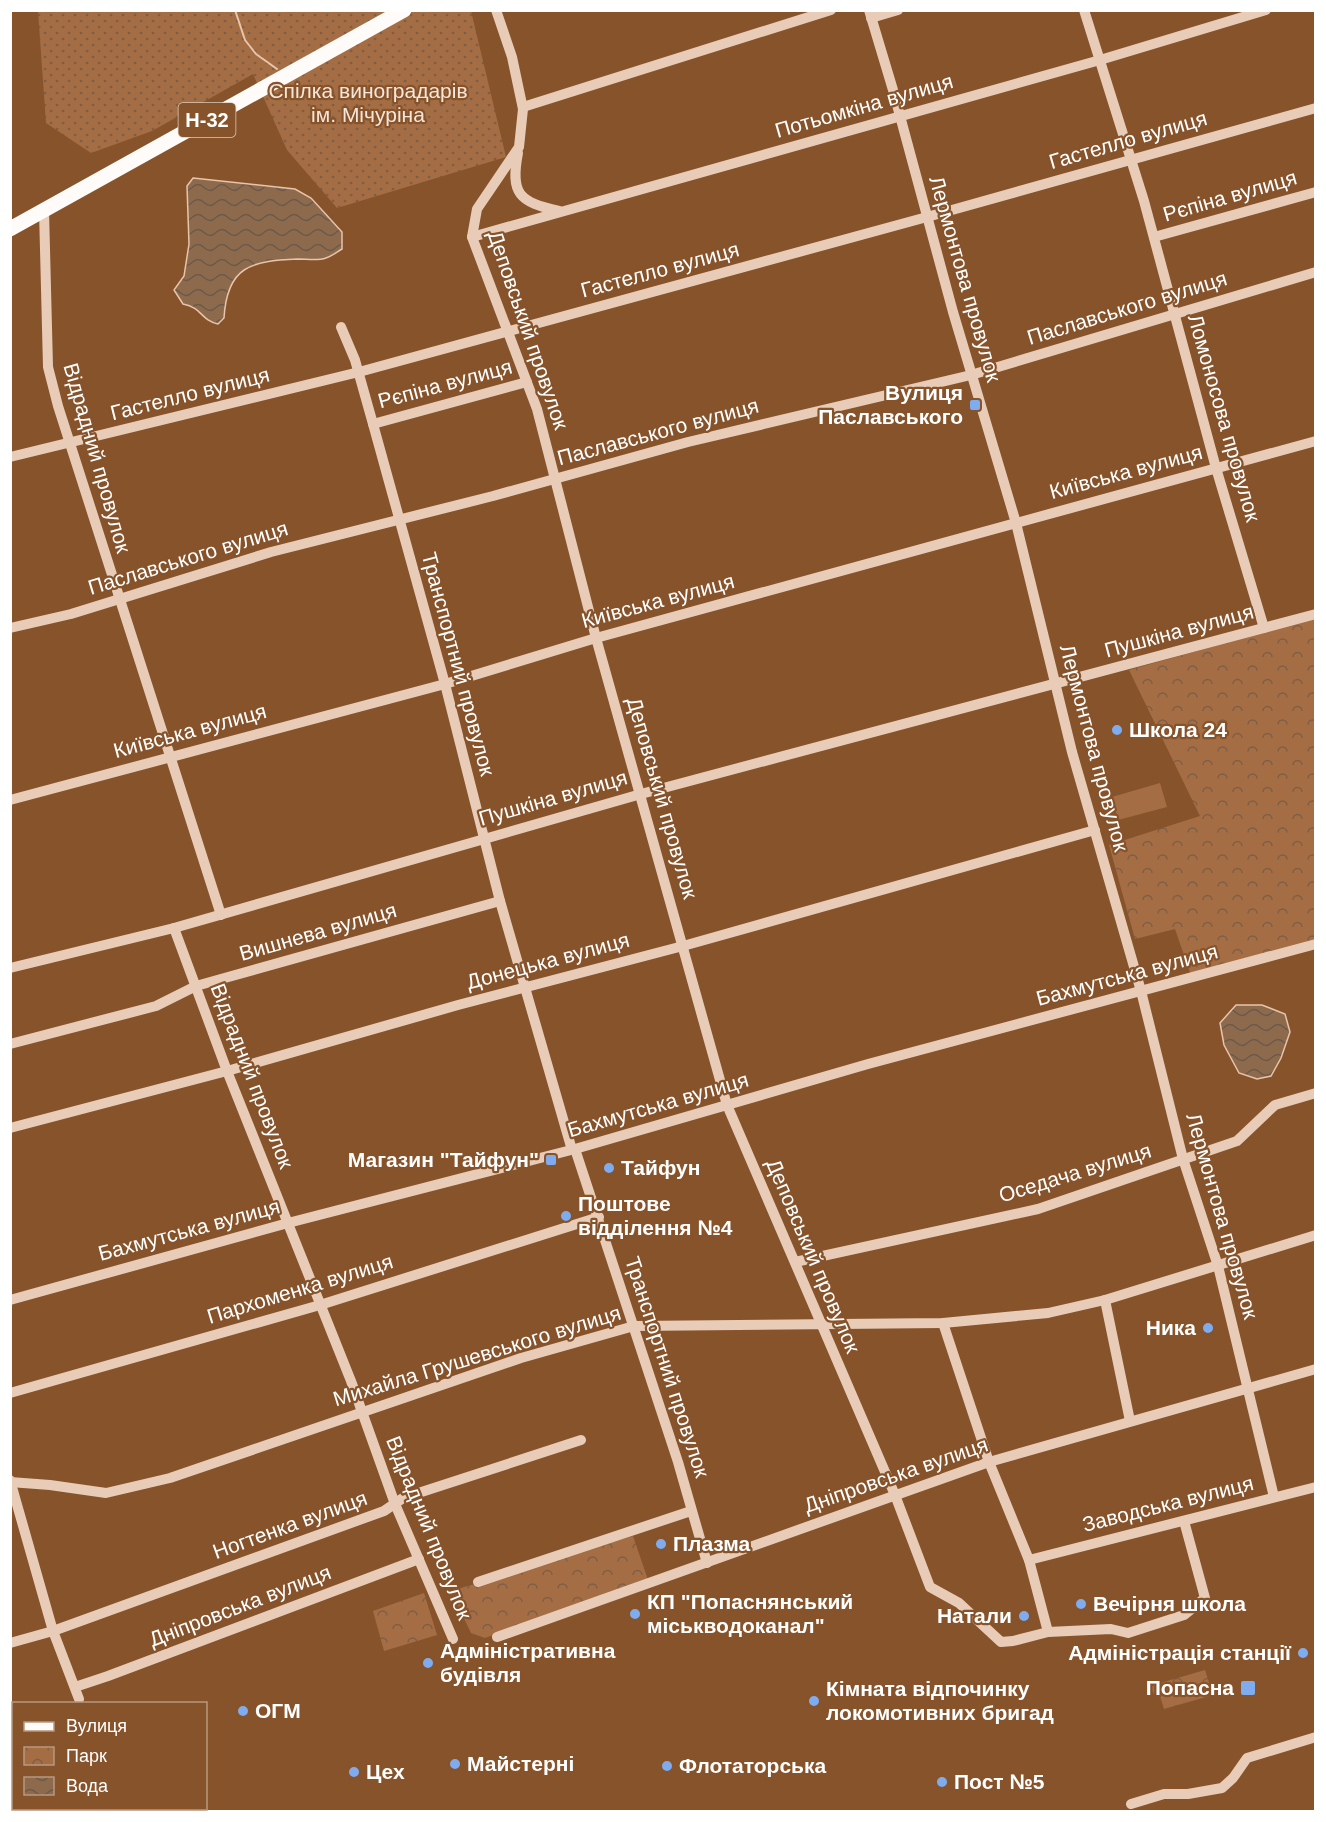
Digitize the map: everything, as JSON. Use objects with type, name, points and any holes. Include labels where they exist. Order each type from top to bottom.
[{"type":"main road","name":"Н-32","points":[[10,229],[404,10]]},
{"type":"street","name":"Деповський провулок","points":[[496,10],[512,57],[523,106],[519,147],[477,209],[472,237],[537,409],[596,638],[727,1105],[895,1495],[930,1587],[959,1603],[1001,1642],[1048,1632]]},
{"type":"street","points":[[523,106],[831,10]]},
{"type":"street","points":[[870,14],[898,10]]},
{"type":"street","name":"Ломоносова провулок","points":[[1084,10],[1154,237],[1216,468],[1264,628]]},
{"type":"street","name":"Потьомкіна вулиця","points":[[472,237],[1100,60],[1266,10]]},
{"type":"street","name":"Лермонтова провулок","points":[[870,14],[971,375],[1016,523],[1072,752],[1141,991],[1184,1159],[1218,1266],[1274,1497]]},
{"type":"street","name":"Гастелло вулиця","points":[[10,457],[359,372],[1316,108]]},
{"type":"street","points":[[519,147],[513,175],[518,193],[534,206],[562,212]]},
{"type":"street","name":"Рєпіна вулиця","points":[[1154,237],[1316,192]]},
{"type":"street","name":"Відрадний провулок","points":[[44,210],[48,367],[118,597],[221,915]]},
{"type":"street","name":"Паславського вулиця","points":[[10,628],[71,614],[118,597],[271,552],[555,479],[688,442],[971,375],[1316,272]]},
{"type":"street","name":"Транспортний провулок","points":[[341,327],[359,372],[445,684],[500,901],[573,1150],[599,1217],[678,1462],[706,1563]]},
{"type":"street","name":"Рєпіна вулиця","points":[[373,424],[527,382]]},
{"type":"street","name":"Київська вулиця","points":[[10,800],[445,684],[596,638],[1316,441]]},
{"type":"street","name":"Пушкіна вулиця","points":[[10,968],[174,928],[641,794],[1316,614]]},
{"type":"street","name":"Донецька вулиця","points":[[10,1128],[683,946],[1095,830]]},
{"type":"street","name":"Вишнева вулиця","points":[[10,1044],[156,1006],[196,986],[500,901]]},
{"type":"street","name":"Відрадний провулок","points":[[174,928],[227,1071],[362,1411],[395,1504],[453,1639]]},
{"type":"street","name":"Бахмутська вулиця","points":[[10,1300],[288,1223],[573,1150],[868,1064],[1316,944]]},
{"type":"street","name":"Оседача вулиця","points":[[795,1262],[1038,1209],[1237,1141],[1275,1105],[1316,1093]]},
{"type":"street","name":"Пархоменка вулиця","points":[[10,1393],[320,1305],[599,1217]]},
{"type":"street","name":"Михайла Грушевського вулиця","points":[[11,1481],[106,1493],[170,1478],[521,1358],[634,1326],[943,1323],[1048,1313],[1106,1300],[1316,1235]]},
{"type":"street","points":[[1106,1300],[1130,1421]]},
{"type":"street","points":[[943,1323],[989,1462],[1029,1560],[1048,1632],[1110,1629],[1128,1633],[1184,1615],[1205,1598],[1184,1521]]},
{"type":"street","name":"Дніпровська вулиця","points":[[496,1637],[989,1462],[1316,1369]]},
{"type":"street","name":"Ногтенка вулиця","points":[[10,1643],[52,1631],[384,1511],[403,1498],[581,1440]]},
{"type":"street","points":[[11,1481],[52,1631],[79,1699]]},
{"type":"street","name":"Заводська вулиця","points":[[1029,1560],[1316,1487]]},
{"type":"street","points":[[478,1582],[692,1511]]},
{"type":"street","name":"Дніпровська вулиця","points":[[75,1687],[419,1559]]},
{"type":"street","points":[[1131,1804],[1164,1794],[1188,1794],[1222,1788],[1233,1778],[1247,1758],[1316,1737]]},
{"type":"green space","name":"Спілка виноградарів ім. Мічуріна","points":[[38,11],[471,11],[506,157],[337,208],[287,150],[253,74],[152,131],[91,153],[46,123]]},
{"type":"green space","points":[[1315,618],[1315,942],[1192,978],[1175,929],[1135,939],[1109,845],[1200,816],[1129,670]]},
{"type":"green space","points":[[1160,783],[1167,807],[1118,820],[1112,797]]},
{"type":"green space","points":[[633,1536],[648,1580],[485,1638],[471,1633],[451,1591]]},
{"type":"green space","points":[[424,1593],[437,1635],[384,1651],[373,1611]]},
{"type":"green space","points":[[1205,1670],[1213,1695],[1164,1709],[1159,1693],[1154,1694],[1150,1686]]},
{"type":"water","points":[[193,178],[295,189],[311,198],[342,232],[342,249],[323,259],[281,260],[255,265],[244,270],[230,287],[224,318],[218,324],[212,322],[194,308],[183,304],[174,290],[184,276],[189,244],[187,186]]},
{"type":"water","points":[[1236,1005],[1262,1005],[1285,1014],[1290,1032],[1281,1058],[1271,1076],[1257,1079],[1239,1073],[1224,1045],[1220,1023]]},
{"type":"waterway","points":[[235,10],[245,40],[256,54],[277,69]]},
{"type":"place","name":"Вулиця Паславського","points":[[975,405]]},
{"type":"place","name":"Школа 24","points":[[1117,730]]},
{"type":"place","name":"Магазин \"Тайфун\"","points":[[551,1160]]},
{"type":"place","name":"Тайфун","points":[[609,1168]]},
{"type":"place","name":"Поштове відділення №4","points":[[566,1216]]},
{"type":"place","name":"Ника","points":[[1208,1328]]},
{"type":"place","name":"Плазма","points":[[661,1544]]},
{"type":"place","name":"Вечірня школа","points":[[1081,1604]]},
{"type":"place","name":"КП \"Попаснянський міськводоканал\"","points":[[635,1614]]},
{"type":"place","name":"Натали","points":[[1024,1616]]},
{"type":"place","name":"Адміністрація станції","points":[[1303,1653]]},
{"type":"place","name":"Адміністративна будівля","points":[[428,1663]]},
{"type":"place","name":"Попасна","points":[[1248,1688]]},
{"type":"place","name":"Кімната відпочинку локомотивних бригад","points":[[814,1701]]},
{"type":"place","name":"ОГМ","points":[[243,1711]]},
{"type":"place","name":"Майстерні","points":[[455,1764]]},
{"type":"place","name":"Флотаторська","points":[[667,1766]]},
{"type":"place","name":"Цех","points":[[354,1772]]},
{"type":"place","name":"Пост №5","points":[[942,1782]]}]
